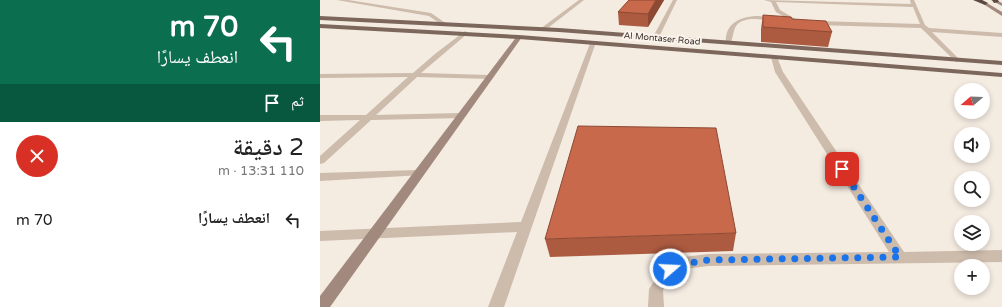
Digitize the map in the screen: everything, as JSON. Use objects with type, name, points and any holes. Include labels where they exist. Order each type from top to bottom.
[{"type":"highway","points":[[976,0],[985,3]]},
{"type":"main road","name":"Al Montaser Road","points":[[320,18],[656,37],[1002,63]]},
{"type":"main road","name":"Al Montaser Road","points":[[320,26],[519,36],[1002,75]]},
{"type":"street","points":[[339,0],[431,15],[444,24]]},
{"type":"street","points":[[542,30],[582,0]]},
{"type":"street","points":[[656,37],[675,0]]},
{"type":"street","points":[[766,0],[913,3],[924,28],[957,60]]},
{"type":"street","points":[[773,0],[778,11],[794,21]]},
{"type":"street","points":[[979,0],[1002,14]]},
{"type":"street","points":[[995,1],[1002,5]]},
{"type":"street","points":[[728,43],[734,26],[743,20],[766,18],[806,23],[924,28],[1002,35]]},
{"type":"street","points":[[320,161],[465,33]]},
{"type":"street","points":[[321,307],[519,36]]},
{"type":"street","points":[[496,307],[593,42]]},
{"type":"street","points":[[774,57],[779,72],[900,257]]},
{"type":"street","points":[[320,76],[416,75],[489,77]]},
{"type":"street","points":[[320,118],[460,116]]},
{"type":"street","points":[[320,177],[418,174]]},
{"type":"street","points":[[320,236],[526,227]]},
{"type":"street","points":[[656,307],[656,289],[670,269],[684,264],[708,260],[1002,256]]},
{"type":"building","points":[[629,0],[656,0],[648,14],[618,12]]},
{"type":"building","points":[[763,15],[791,17],[792,19],[826,21],[832,32],[763,27]]},
{"type":"building","points":[[578,126],[716,128],[736,233],[545,239]]},
{"type":"route","points":[[670,269],[684,264],[708,260],[900,257],[842,169]]}]
